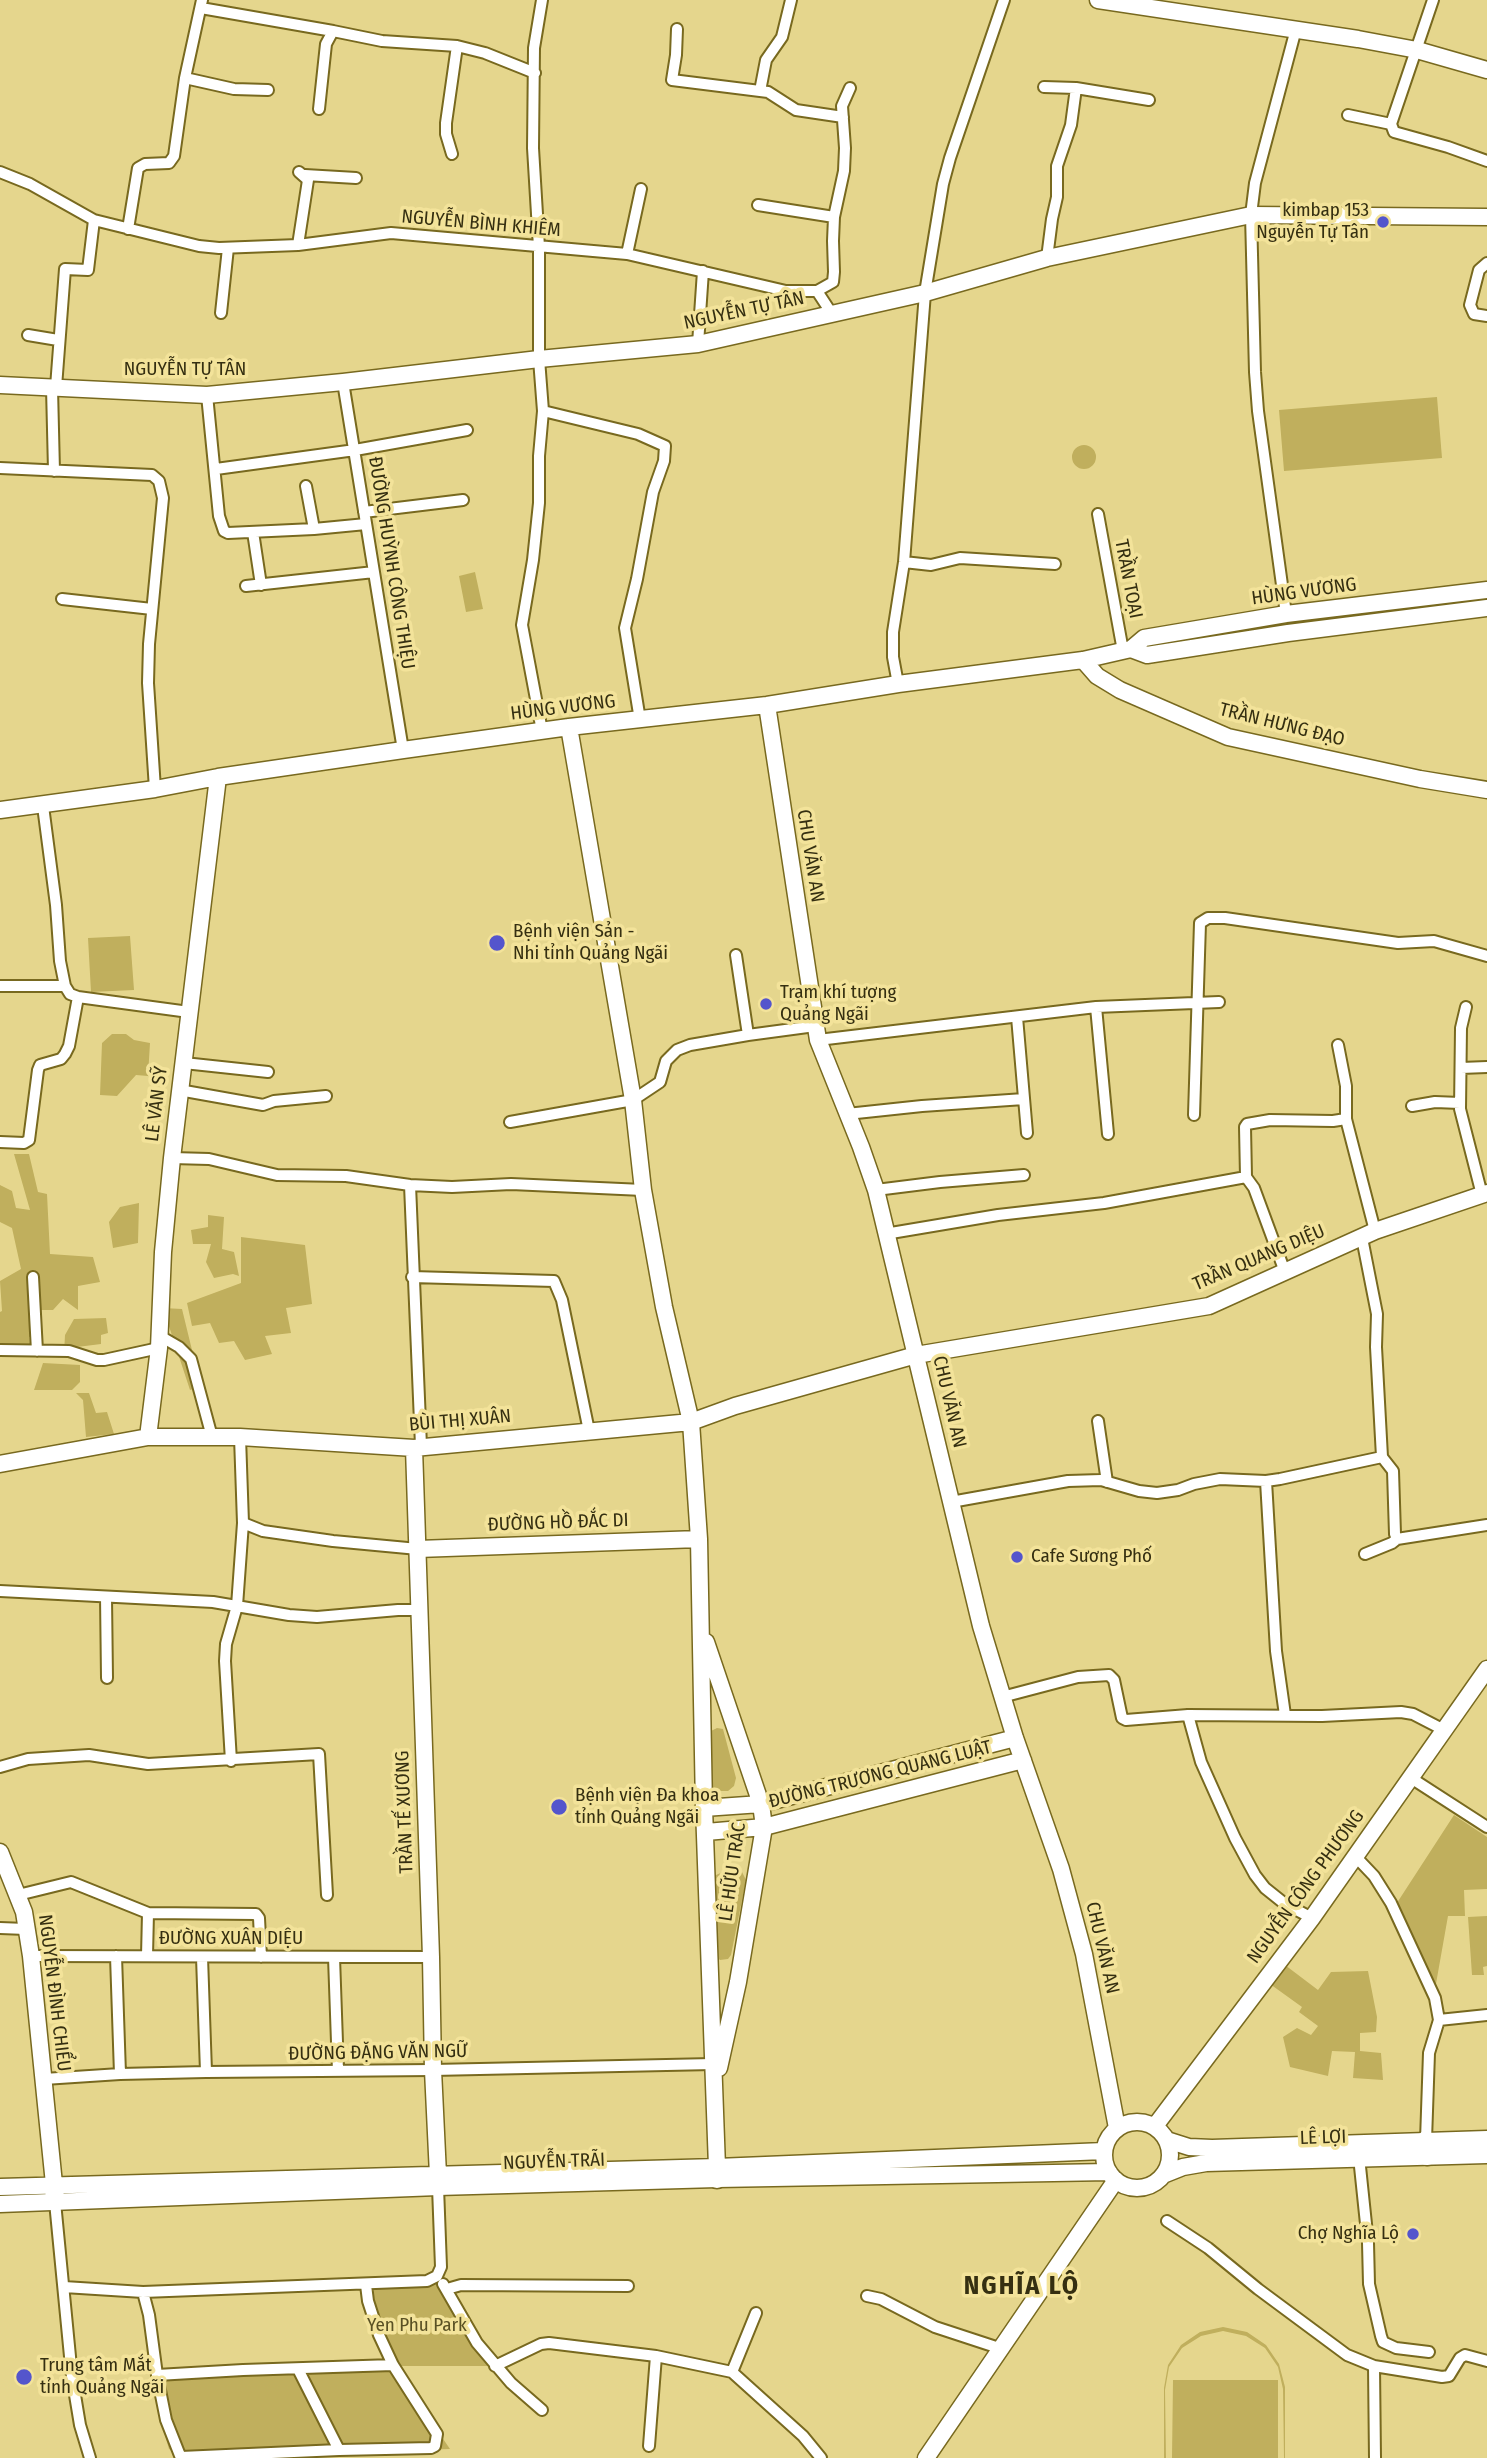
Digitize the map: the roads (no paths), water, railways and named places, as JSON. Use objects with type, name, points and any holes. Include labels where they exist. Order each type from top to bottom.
[{"type":"street","points":[[542,0],[534,48],[533,148],[539,247],[539,359],[543,411],[539,503],[522,625],[542,731]]},
{"type":"street","points":[[760,91],[766,60],[782,37],[791,0]]},
{"type":"street","points":[[898,684],[893,657],[893,632],[904,562],[925,293],[950,158],[1004,0]]},
{"type":"street","points":[[1098,0],[1417,50],[1487,70]]},
{"type":"street","points":[[1433,0],[1391,124],[1394,132],[1487,161]]},
{"type":"street","points":[[128,229],[138,168],[145,164],[169,163],[174,156],[185,78],[201,4],[382,41],[457,46],[485,53],[535,73]]},
{"type":"street","points":[[677,29],[671,80],[760,91],[773,95],[805,113],[843,117]]},
{"type":"street","points":[[1286,614],[1258,411],[1251,215],[1255,183],[1296,29]]},
{"type":"street","points":[[319,109],[326,44],[333,31]]},
{"type":"street","points":[[452,154],[446,123],[457,46]]},
{"type":"street","points":[[185,78],[234,89],[268,90]]},
{"type":"street","points":[[1044,87],[1076,88],[1149,100]]},
{"type":"street","points":[[832,314],[817,291],[833,282],[835,217],[844,171],[842,106],[850,88]]},
{"type":"street","points":[[1047,258],[1057,197],[1057,166],[1071,125],[1076,88]]},
{"type":"street","points":[[1348,116],[1391,124]]},
{"type":"street","name":"NGUYỄN BÌNH KHIÊM","points":[[0,172],[30,184],[94,220],[198,246],[228,248],[298,245],[391,233],[627,254],[786,291],[817,291]]},
{"type":"street","points":[[298,245],[308,180],[302,174],[356,178]]},
{"type":"street","points":[[627,254],[641,189]]},
{"type":"street","points":[[758,205],[835,217]]},
{"type":"street","name":"NGUYỄN TỰ TÂN","points":[[0,385],[206,395],[698,344],[925,293],[1047,258],[1251,215],[1487,217]]},
{"type":"street","points":[[52,267],[89,270],[94,220]]},
{"type":"street","points":[[220,313],[228,248]]},
{"type":"street","points":[[1487,263],[1479,270],[1472,290],[1471,305],[1474,314],[1487,316]]},
{"type":"street","points":[[54,471],[54,387],[65,269]]},
{"type":"street","points":[[698,344],[703,271]]},
{"type":"street","points":[[27,335],[58,340]]},
{"type":"street","name":"ĐƯỜNG HUỲNH CÔNG THIỆU","points":[[343,382],[403,750]]},
{"type":"street","points":[[206,395],[221,529],[228,533],[366,524]]},
{"type":"street","points":[[543,411],[638,434],[665,446],[664,461],[653,492],[638,579],[625,628],[640,720]]},
{"type":"street","points":[[216,469],[355,450],[467,430]]},
{"type":"street","points":[[0,468],[152,475],[159,481],[163,498],[148,683],[155,789]]},
{"type":"street","points":[[306,486],[314,529]]},
{"type":"street","points":[[364,512],[463,500]]},
{"type":"street","name":"TRẦN TOẠI","points":[[1098,514],[1127,650]]},
{"type":"street","points":[[253,532],[261,585]]},
{"type":"street","points":[[904,562],[931,565],[960,558],[1055,564]]},
{"type":"street","points":[[246,586],[374,572]]},
{"type":"street","name":"HÙNG VƯƠNG","points":[[0,810],[43,806],[155,789],[218,776],[569,727],[767,705],[898,684],[1083,660],[1127,650],[1144,638],[1286,614],[1487,590]]},
{"type":"street","points":[[62,599],[152,609]]},
{"type":"street","name":"HÙNG VƯƠNG","points":[[1127,650],[1147,655],[1487,608]]},
{"type":"street","points":[[1228,624],[1230,642]]},
{"type":"street","name":"TRẦN HƯNG ĐẠO","points":[[1083,660],[1097,676],[1120,690],[1228,737],[1420,779],[1487,790]]},
{"type":"street","name":"CHU VĂN AN","points":[[767,705],[816,1033],[876,1190],[981,1626],[1015,1738],[1061,1869],[1084,1954],[1117,2128]]},
{"type":"street","name":"LÊ HỮU TRÁC","points":[[569,727],[633,1100],[643,1190],[664,1307],[691,1422],[699,1539],[704,1808],[717,2173]]},
{"type":"street","name":"LÊ VĂN SỸ","points":[[148,1437],[159,1342],[163,1252],[179,1090],[218,776]]},
{"type":"street","points":[[43,806],[65,986],[70,994],[189,1012]]},
{"type":"street","points":[[1194,1115],[1200,923],[1208,918],[1225,918],[1398,943],[1434,941],[1487,957]]},
{"type":"street","points":[[736,955],[748,1035]]},
{"type":"street","points":[[0,986],[65,986]]},
{"type":"street","points":[[0,1142],[24,1143],[29,1140],[38,1070],[40,1065],[61,1059],[65,1054],[69,1046],[78,997]]},
{"type":"street","points":[[510,1122],[633,1100],[660,1082],[666,1061],[677,1050],[748,1035],[845,1035],[1096,1007],[1219,1002]]},
{"type":"street","points":[[1096,1007],[1108,1134]]},
{"type":"street","points":[[1466,1007],[1461,1028],[1460,1103],[1463,1126],[1485,1194]]},
{"type":"street","points":[[1017,1017],[1027,1133]]},
{"type":"street","points":[[1338,1045],[1346,1086],[1346,1119],[1368,1234],[1377,1314],[1376,1348],[1382,1457],[1393,1471],[1397,1539]]},
{"type":"street","points":[[184,1063],[268,1072]]},
{"type":"street","points":[[1461,1068],[1487,1067]]},
{"type":"street","points":[[179,1090],[263,1105],[274,1101],[326,1096]]},
{"type":"street","points":[[847,1114],[1024,1099]]},
{"type":"street","points":[[1412,1106],[1435,1102],[1460,1103]]},
{"type":"street","points":[[1285,1272],[1254,1188],[1246,1177],[1245,1126],[1270,1120],[1346,1119]]},
{"type":"street","points":[[172,1158],[209,1159],[277,1175],[346,1176],[410,1185],[452,1187],[511,1184],[643,1190]]},
{"type":"street","points":[[876,1190],[1024,1175]]},
{"type":"street","points":[[885,1234],[998,1214],[1104,1203],[1246,1177]]},
{"type":"street","points":[[410,1185],[417,1447]]},
{"type":"street","name":"TRẦN QUANG DIỆU","points":[[916,1355],[1209,1306],[1368,1234],[1485,1194]]},
{"type":"street","points":[[33,1277],[37,1351]]},
{"type":"street","points":[[412,1277],[554,1281],[562,1300],[589,1431]]},
{"type":"street","points":[[0,1350],[69,1352],[104,1360],[159,1342],[179,1347],[191,1359],[212,1437]]},
{"type":"street","name":"BÙI THỊ XUÂN","points":[[0,1464],[148,1437],[240,1437],[417,1447],[691,1422],[735,1406],[916,1355]]},
{"type":"street","points":[[1098,1421],[1107,1482]]},
{"type":"street","points":[[231,1761],[225,1661],[226,1644],[237,1606],[243,1523],[240,1437]]},
{"type":"street","name":"TRẦN TẾ XƯƠNG","points":[[417,1447],[418,1610],[438,2181]]},
{"type":"street","points":[[951,1502],[1068,1481],[1101,1480],[1139,1491],[1157,1493],[1220,1479],[1266,1481],[1382,1457]]},
{"type":"street","points":[[1266,1481],[1276,1651],[1285,1715]]},
{"type":"street","points":[[243,1523],[263,1531],[418,1549]]},
{"type":"street","points":[[1365,1554],[1397,1539],[1487,1525]]},
{"type":"street","name":"ĐƯỜNG HỒ ĐẮC DI","points":[[418,1549],[699,1539]]},
{"type":"street","points":[[0,1591],[213,1602],[317,1617],[418,1610]]},
{"type":"street","points":[[106,1597],[107,1678]]},
{"type":"street","name":"LÊ HỮU TRÁC","points":[[700,1626],[761,1804],[764,1827],[738,1982],[715,2088]]},
{"type":"street","name":"NGUYỄN CÔNG PHƯƠNG","points":[[1155,2126],[1312,1918],[1487,1669]]},
{"type":"street","points":[[1002,1697],[1078,1677],[1109,1675],[1114,1680],[1122,1718],[1126,1720],[1188,1715],[1322,1716],[1401,1712],[1413,1714],[1444,1730]]},
{"type":"street","points":[[1188,1715],[1201,1762],[1255,1875],[1265,1888],[1285,1904],[1312,1918]]},
{"type":"street","name":"ĐƯỜNG TRƯƠNG QUANG LUẬT","points":[[704,1808],[761,1804],[1015,1738]]},
{"type":"street","points":[[0,1767],[28,1759],[89,1755],[148,1764],[320,1754],[327,1895]]},
{"type":"street","name":"ĐƯỜNG TRƯƠNG QUANG LUẬT","points":[[706,1832],[764,1827],[1023,1760]]},
{"type":"street","points":[[1411,1778],[1487,1827]]},
{"type":"street","name":"NGUYỄN ĐÌNH CHIỂU","points":[[0,1852],[18,1895],[31,1956],[54,2193]]},
{"type":"street","points":[[1355,1856],[1374,1876],[1391,1903],[1435,1998],[1439,2020],[1429,2053],[1426,2148]]},
{"type":"street","points":[[18,1895],[71,1882],[148,1913],[256,1914],[259,1918],[261,1957]]},
{"type":"street","points":[[148,1913],[148,1956]]},
{"type":"street","points":[[0,1928],[26,1929]]},
{"type":"street","name":"ĐƯỜNG XUÂN DIỆU","points":[[31,1956],[431,1957]]},
{"type":"street","points":[[116,1956],[120,2074]]},
{"type":"street","points":[[202,1956],[206,2072]]},
{"type":"street","points":[[334,1957],[338,2071]]},
{"type":"street","points":[[712,1982],[738,1982]]},
{"type":"street","points":[[1439,2020],[1487,2015]]},
{"type":"street","name":"ĐƯỜNG ĐẶNG VĂN NGỮ","points":[[44,2079],[206,2072],[713,2064]]},
{"type":"street","points":[[1136,2122],[1155,2126],[1167,2140],[1170,2158],[1163,2175],[1155,2183],[1138,2188],[1126,2186],[1113,2176],[1104,2151],[1108,2138],[1117,2128],[1136,2122]]},
{"type":"street","name":"LÊ LỢI","points":[[1163,2175],[1183,2167],[1206,2163],[1359,2157],[1487,2139]]},
{"type":"street","name":"LÊ LỢI","points":[[1167,2140],[1189,2147],[1426,2148],[1487,2155]]},
{"type":"street","name":"NGUYỄN TRÃI","points":[[0,2187],[54,2193],[717,2173],[1104,2151]]},
{"type":"street","points":[[1359,2157],[1368,2243],[1369,2284],[1383,2342],[1396,2348],[1429,2352]]},
{"type":"street","name":"NGUYỄN TRÃI","points":[[717,2173],[1113,2176]]},
{"type":"street","points":[[926,2458],[1002,2349],[1113,2176]]},
{"type":"street","points":[[64,2287],[144,2292],[427,2281],[437,2276],[441,2267],[438,2181]]},
{"type":"street","points":[[54,2193],[72,2377],[80,2425],[90,2458]]},
{"type":"street","name":"NGUYỄN TRÃI","points":[[0,2204],[54,2193]]},
{"type":"street","points":[[1167,2221],[1208,2248],[1339,2350],[1374,2366],[1442,2377],[1449,2376],[1460,2358],[1465,2355],[1487,2361]]},
{"type":"street","points":[[437,2276],[447,2289],[467,2329],[495,2366],[541,2410]]},
{"type":"street","points":[[144,2292],[166,2420],[181,2458],[435,2446],[437,2434],[393,2365],[379,2335],[366,2285]]},
{"type":"street","points":[[447,2289],[461,2285],[628,2286]]},
{"type":"street","points":[[867,2296],[881,2299],[935,2327],[1002,2349]]},
{"type":"street","points":[[732,2372],[755,2313]]},
{"type":"street","points":[[495,2366],[541,2344],[549,2343],[656,2356],[732,2372],[803,2436],[821,2458]]},
{"type":"street","points":[[649,2445],[656,2356]]},
{"type":"street","points":[[157,2375],[393,2365]]},
{"type":"street","points":[[1374,2366],[1375,2458]]},
{"type":"street","points":[[298,2370],[339,2450]]},
{"type":"place","name":"kimbap 153 Nguyễn Tự Tân","points":[[1383,222]]},
{"type":"place","name":"Bệnh viện Sản - Nhi tỉnh Quảng Ngãi","points":[[497,943]]},
{"type":"place","name":"Trạm khí tượng Quảng Ngãi","points":[[766,1004]]},
{"type":"place","name":"Cafe Sương Phố","points":[[1017,1557]]},
{"type":"place","name":"Bệnh viện Đa khoa tỉnh Quảng Ngãi","points":[[559,1807]]},
{"type":"place","name":"Chợ Nghĩa Lộ","points":[[1413,2234]]},
{"type":"place","name":"Trung tâm Mắt tỉnh Quảng Ngãi","points":[[24,2377]]},
{"type":"district","name":"NGHĨA LỘ","points":[[1022,2287]]},
{"type":"park label","name":"Yen Phu Park","points":[[417,2326]]}]
